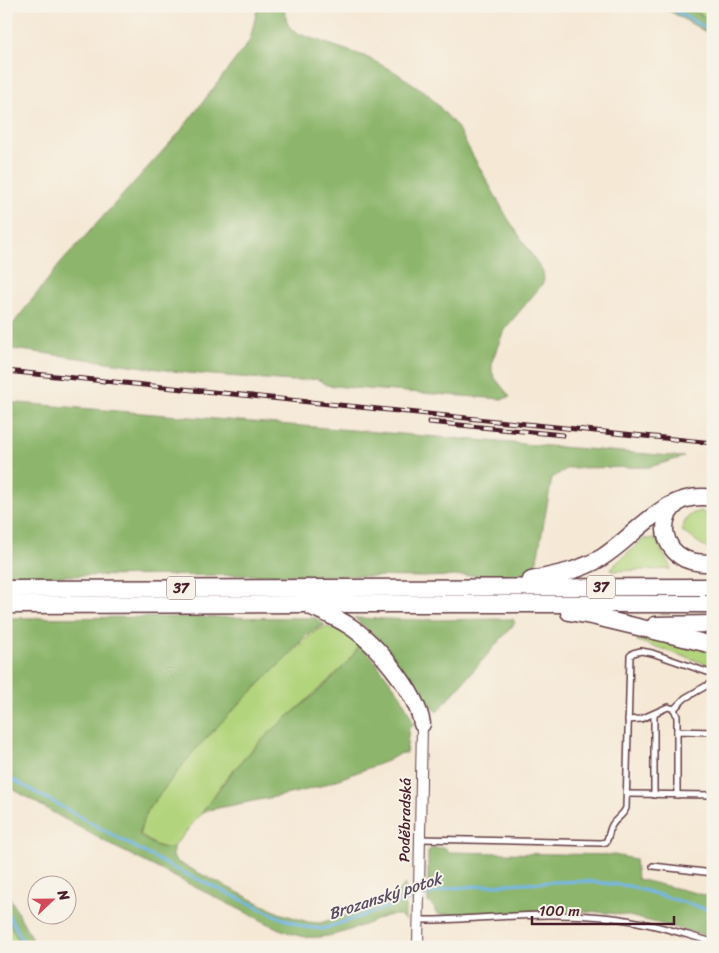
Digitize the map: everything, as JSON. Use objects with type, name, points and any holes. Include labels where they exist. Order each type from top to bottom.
[{"type":"main road","points":[[489,587],[579,568],[604,556],[665,507],[678,500],[691,497],[713,498]]},
{"type":"main road","points":[[691,497],[676,504],[668,515],[665,527],[667,539],[673,550],[684,558],[696,563],[713,563]]},
{"type":"main road","name":"37","points":[[6,589],[713,587]]},
{"type":"main road","points":[[306,604],[348,625],[376,648],[412,696],[420,713],[422,724]]},
{"type":"main road","name":"37","points":[[6,605],[713,604]]},
{"type":"main road","points":[[530,605],[581,614],[713,645]]},
{"type":"main road","points":[[627,625],[713,624]]},
{"type":"street","name":"Poděbradská","points":[[418,947],[422,724]]},
{"type":"lane","points":[[420,839],[604,843],[607,841],[611,827],[625,811],[630,656],[633,653],[652,653],[713,674]]},
{"type":"lane","points":[[674,709],[685,698],[713,682]]},
{"type":"lane","points":[[628,720],[641,719],[668,707],[674,709],[677,716],[677,795]]},
{"type":"lane","points":[[654,714],[654,795]]},
{"type":"lane","points":[[677,731],[713,732]]},
{"type":"lane","points":[[627,794],[713,795]]},
{"type":"lane","points":[[654,866],[713,873]]},
{"type":"lane","points":[[418,920],[576,915],[612,918],[652,925],[713,942]]},
{"type":"green space","points":[[258,6],[283,6],[288,25],[296,33],[364,56],[395,72],[427,93],[457,127],[507,217],[543,272],[544,280],[541,286],[504,330],[492,361],[492,372],[495,378],[510,397],[502,399],[354,388],[326,385],[316,379],[291,381],[188,373],[6,348],[6,333],[60,264],[179,133],[245,47],[250,40]]},
{"type":"green space","points":[[661,6],[684,6],[713,21],[713,36]]},
{"type":"green space","points":[[684,6],[713,6],[713,21]]},
{"type":"green space","points":[[6,402],[684,457],[649,467],[568,468],[552,478],[537,560],[528,573],[421,577],[292,575],[6,576]]},
{"type":"green space","points":[[701,511],[710,517],[713,546],[708,549],[682,531],[688,517]]},
{"type":"green space","points":[[643,539],[656,539],[671,569],[612,571],[611,568]]},
{"type":"green space","points":[[6,618],[316,618],[325,625],[306,636],[193,752],[149,808],[140,829],[140,836],[160,847],[173,847],[173,857],[179,863],[279,913],[308,922],[320,923],[358,911],[391,897],[405,884],[405,921],[400,916],[389,915],[332,935],[307,937],[291,933],[275,927],[113,846],[6,785]]},
{"type":"green space","points":[[354,618],[421,620],[513,619],[515,623],[437,712],[420,697],[381,645]]},
{"type":"green space","points":[[326,627],[336,628],[346,633],[357,643],[358,648],[346,664],[256,745],[224,781],[201,814],[173,847],[160,847],[140,835],[142,824],[149,808],[193,752],[308,637],[317,630]]},
{"type":"green space","points":[[644,634],[713,651],[713,666],[637,641]]},
{"type":"green space","points":[[357,644],[371,656],[401,696],[414,724],[409,727],[406,753],[399,754],[387,761],[318,787],[208,810],[201,814],[248,754],[336,675],[358,648]]},
{"type":"green space","points":[[434,848],[446,848],[447,852],[614,855],[635,859],[637,879],[713,897],[713,937],[625,915],[598,912],[544,911],[439,915],[428,902],[428,852]]},
{"type":"green space","points":[[6,890],[36,947],[22,947],[6,917]]},
{"type":"green space","points":[[6,917],[22,947],[6,947]]},
{"type":"waterway","points":[[667,6],[713,32]]},
{"type":"waterway","name":"Brozanský potok","points":[[6,776],[169,866],[281,918],[305,927],[323,929],[408,900],[451,888],[524,883],[585,881],[629,886],[713,911]]},
{"type":"waterway","points":[[6,910],[26,947]]},
{"type":"railway","points":[[6,371],[713,443]]},
{"type":"railway","points":[[429,422],[563,435]]}]
